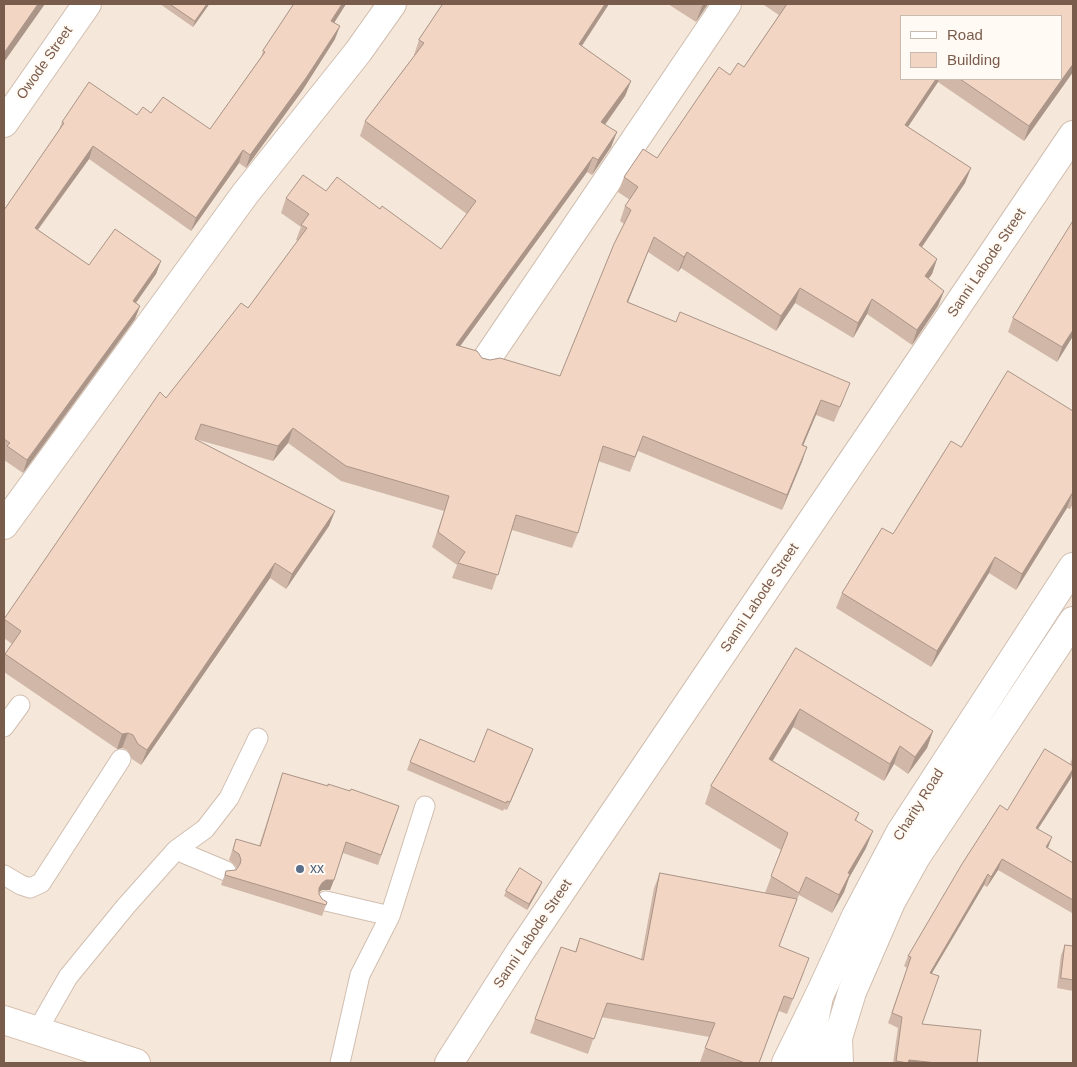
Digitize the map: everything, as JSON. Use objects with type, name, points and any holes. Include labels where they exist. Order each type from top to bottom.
[{"type":"street","name":"Owode Street","points":[[4,123],[87,4]]},
{"type":"street","points":[[4,525],[245,194],[358,52],[392,4]]},
{"type":"street","points":[[486,360],[727,4]]},
{"type":"street","name":"Sanni Labode Street","points":[[449,1063],[525,944],[1073,135]]},
{"type":"street","name":"Charity Road","points":[[806,1063],[819,996],[856,916],[900,833],[1073,567]]},
{"type":"street","name":"Charity Road","points":[[836,1055],[852,992],[891,902],[912,864],[1073,621]]},
{"type":"street","points":[[786,1063],[819,996]]},
{"type":"street","points":[[4,1020],[136,1063]]},
{"type":"lane","points":[[4,727],[20,705]]},
{"type":"lane","points":[[38,1031],[68,977],[126,906],[176,850],[205,829],[229,798],[258,738]]},
{"type":"lane","points":[[4,875],[30,888],[41,883],[121,759]]},
{"type":"lane","points":[[340,1063],[360,975],[390,916],[424,806]]},
{"type":"lane","points":[[176,850],[226,871]]},
{"type":"lane","points":[[326,901],[390,916]]},
{"type":"shaded area","points":[[4,4],[1073,4],[1073,1063],[4,1063]]},
{"type":"building","points":[[4,4],[38,4],[4,53]]},
{"type":"building","points":[[170,4],[207,4],[195,21]]},
{"type":"building","points":[[294,4],[342,4],[331,21],[340,26],[306,78],[250,155],[243,150],[196,218],[93,146],[35,228],[89,265],[115,229],[161,261],[133,301],[140,306],[27,460],[7,446],[10,443],[4,439],[4,210],[64,123],[62,122],[89,82],[137,115],[143,107],[151,113],[163,97],[210,129],[265,52],[263,51]]},
{"type":"building","points":[[443,4],[605,4],[579,44],[631,81],[601,122],[617,132],[598,160],[593,157],[456,345],[477,351],[482,358],[490,360],[500,358],[560,376],[614,244],[631,210],[625,206],[638,187],[624,177],[643,149],[657,158],[719,67],[730,75],[738,63],[744,67],[787,4],[1073,4],[1073,64],[1062,80],[1062,15],[900,15],[900,80],[935,80],[905,125],[971,168],[919,245],[937,259],[925,276],[944,291],[917,330],[872,299],[858,323],[800,288],[781,316],[687,252],[684,257],[654,237],[627,302],[676,322],[680,312],[850,383],[840,407],[821,400],[802,445],[807,447],[787,495],[643,436],[635,457],[603,446],[578,533],[516,515],[498,575],[458,563],[465,552],[438,532],[449,496],[346,466],[293,428],[278,446],[201,424],[195,439],[335,511],[292,574],[275,563],[147,750],[138,744],[133,735],[128,733],[122,734],[5,654],[21,631],[4,619],[160,392],[166,398],[241,303],[248,308],[307,228],[301,225],[309,214],[286,198],[303,175],[326,191],[337,177],[380,209],[382,206],[441,249],[476,201],[365,121],[424,43],[419,40]]},
{"type":"building","points":[[961,80],[1062,80],[1029,126]]},
{"type":"building","points":[[1073,221],[1073,330],[1062,347],[1013,318]]},
{"type":"building","points":[[1008,371],[1073,411],[1073,492],[1022,574],[995,557],[937,651],[842,593],[882,528],[893,534],[951,441],[961,447]]},
{"type":"building","points":[[796,648],[933,731],[915,757],[900,746],[890,764],[800,709],[769,759],[859,813],[855,820],[873,831],[848,873],[850,874],[839,895],[806,877],[799,893],[771,876],[788,833],[711,786]]},
{"type":"building","points":[[488,729],[533,749],[510,802],[507,801],[506,803],[410,762],[420,739],[474,762]]},
{"type":"building","points":[[1045,749],[1073,766],[1073,769],[1036,828],[1052,837],[1046,847],[1073,863],[1073,900],[1002,859],[991,877],[988,874],[930,973],[939,976],[922,1024],[981,1030],[977,1063],[937,1063],[909,1060],[908,1063],[896,1061],[902,1017],[892,1013],[911,957],[908,956],[962,864],[1000,805],[1007,810]]},
{"type":"building","points":[[283,773],[328,786],[328,784],[350,791],[351,789],[399,806],[381,855],[346,842],[334,880],[326,880],[319,888],[319,894],[327,902],[326,905],[225,875],[226,871],[236,870],[240,864],[239,854],[233,850],[236,839],[260,846]]},
{"type":"building","points":[[520,868],[542,882],[529,904],[506,891]]},
{"type":"building","points":[[660,873],[797,899],[779,946],[809,958],[793,999],[784,996],[759,1063],[745,1063],[705,1048],[715,1023],[607,1003],[594,1039],[535,1019],[561,947],[576,952],[580,938],[643,960]]},
{"type":"building","points":[[1065,945],[1073,946],[1073,980],[1061,978]]},
{"type":"place","name":"xx","points":[[300,869]]}]
